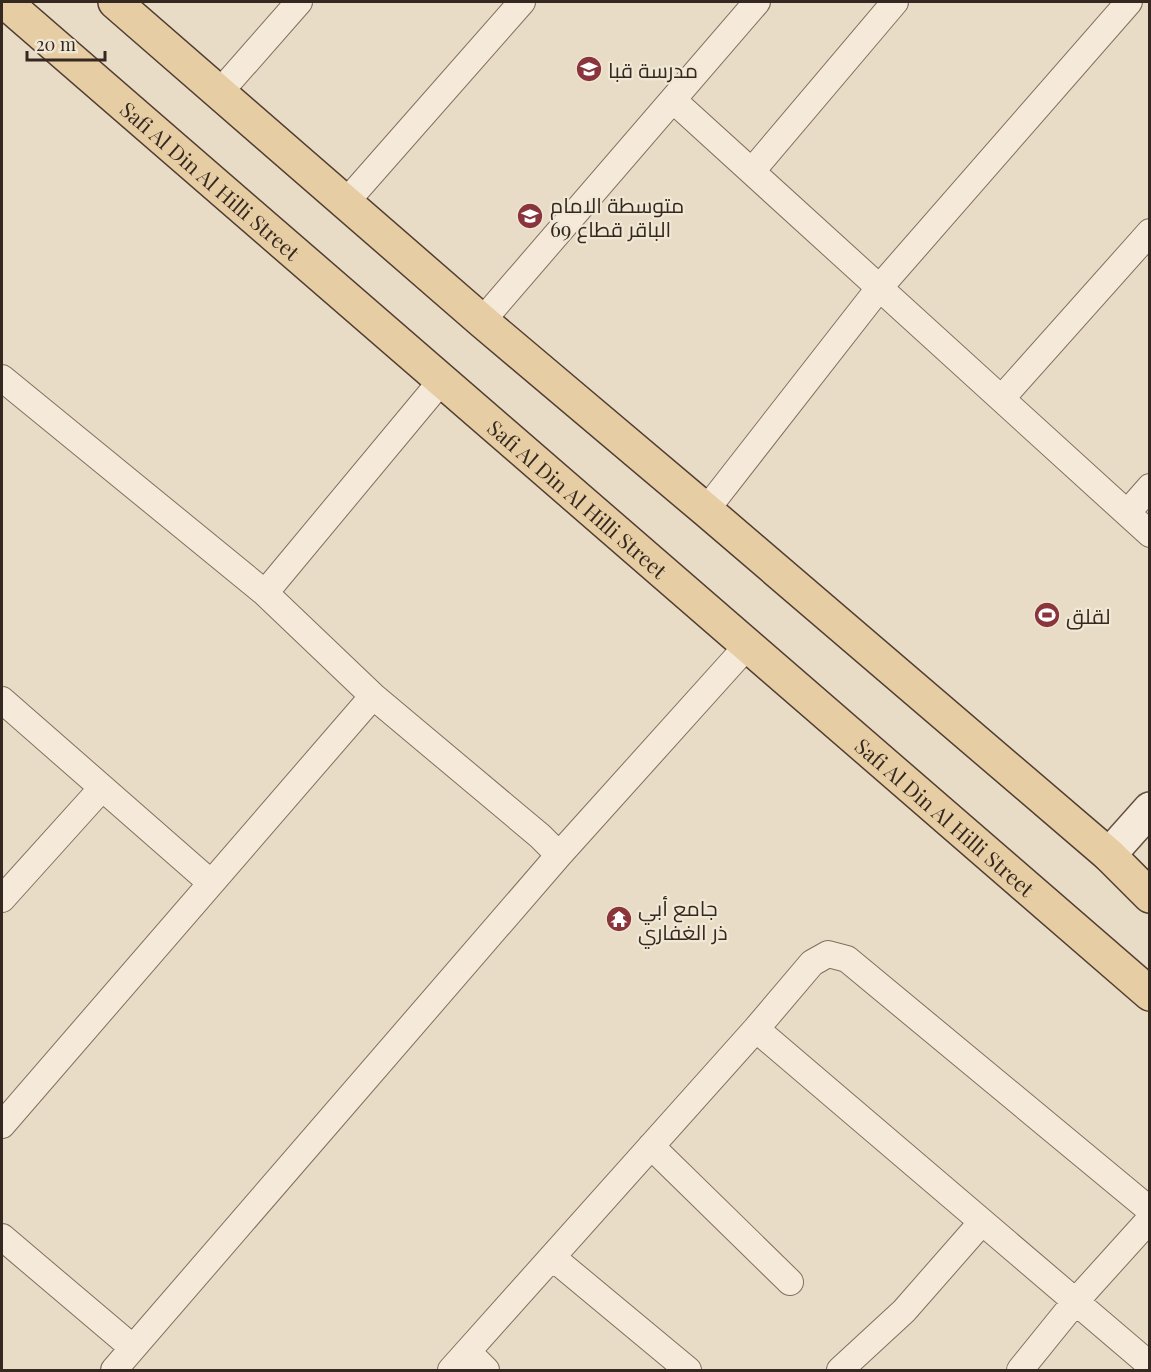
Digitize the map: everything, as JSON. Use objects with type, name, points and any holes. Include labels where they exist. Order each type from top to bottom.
[{"type":"main road","name":"Safi Al Din Al Hilli Street","points":[[5,2],[1149,994]]},
{"type":"main road","points":[[115,2],[482,321],[1109,855],[1149,896]]},
{"type":"street","points":[[219,93],[299,2]]},
{"type":"street","points":[[346,202],[522,2]]},
{"type":"street","points":[[482,321],[757,2]]},
{"type":"street","points":[[752,171],[895,2]]},
{"type":"street","points":[[706,510],[880,287],[1130,2]]},
{"type":"street","points":[[673,100],[1128,512],[1149,534]]},
{"type":"street","points":[[1002,398],[1149,232]]},
{"type":"street","points":[[2,378],[265,593],[373,696],[540,836],[559,855]]},
{"type":"street","points":[[265,593],[441,380]]},
{"type":"street","points":[[1128,512],[1149,487]]},
{"type":"street","points":[[114,1371],[559,855],[748,645]]},
{"type":"street","points":[[2,1125],[373,696]]},
{"type":"street","points":[[2,700],[211,884]]},
{"type":"street","points":[[2,898],[102,788]]},
{"type":"street","points":[[1109,855],[1149,809]]},
{"type":"street","points":[[486,1371],[459,1361],[756,1029],[812,963],[828,954],[847,959],[1149,1210]]},
{"type":"street","points":[[756,1029],[1149,1365]]},
{"type":"street","points":[[651,1146],[790,1282]]},
{"type":"street","points":[[1020,1371],[1075,1302],[1149,1219]]},
{"type":"street","points":[[840,1371],[904,1311],[982,1222]]},
{"type":"street","points":[[2,1237],[133,1348]]},
{"type":"street","points":[[552,1257],[688,1371]]},
{"type":"place","name":"مدرسة قبا","points":[[589,69]]},
{"type":"place","name":"متوسطة الامام الباقر قطاع 69","points":[[530,216]]},
{"type":"place","name":"لقلق","points":[[1047,615]]},
{"type":"place","name":"جامع أبي ذر الغفاري","points":[[619,919]]}]
